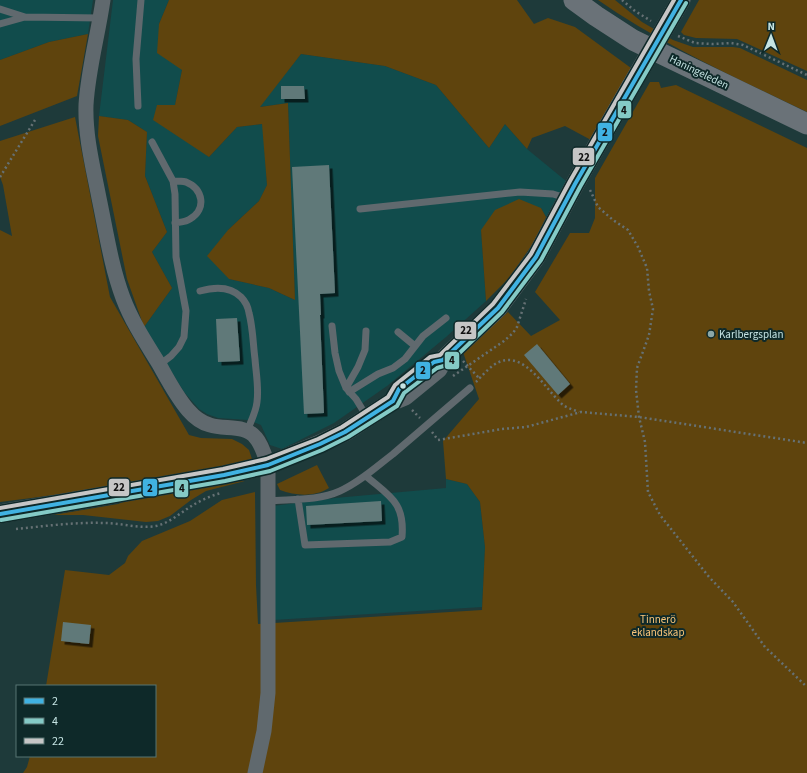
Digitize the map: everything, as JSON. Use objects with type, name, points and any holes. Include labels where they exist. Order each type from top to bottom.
[{"type":"main road","name":"Haningeleden","points":[[574,0],[633,40],[807,124]]},
{"type":"street","points":[[103,0],[87,89],[87,133],[111,253],[123,297],[136,327],[191,414],[210,426],[237,428],[247,431],[255,436],[260,443],[268,465],[268,693],[264,731],[255,773]]},
{"type":"street","points":[[0,514],[224,475],[268,465],[345,432],[393,401],[399,389],[434,362],[443,360],[498,308],[508,296],[536,257],[631,86],[678,6]]},
{"type":"lane","points":[[138,106],[136,59],[141,0]]},
{"type":"lane","points":[[0,9],[25,18]]},
{"type":"lane","points":[[0,24],[25,18],[100,18]]},
{"type":"lane","points":[[152,142],[173,181],[175,194],[176,257],[179,279],[185,298],[186,311],[184,337],[179,348],[172,356],[159,365]]},
{"type":"lane","points":[[173,181],[185,182],[193,187],[199,192],[200,201],[200,208],[196,215],[188,220],[175,223]]},
{"type":"lane","points":[[360,209],[520,192],[553,194],[568,199]]},
{"type":"lane","points":[[200,291],[210,288],[222,288],[233,291],[241,297],[246,304],[249,313],[253,340],[258,386],[257,402],[247,431]]},
{"type":"lane","points":[[348,390],[393,368],[405,359],[423,336],[446,318]]},
{"type":"lane","points":[[332,326],[339,371],[348,390],[368,418]]},
{"type":"lane","points":[[348,390],[365,350],[366,331]]},
{"type":"lane","points":[[398,332],[415,346]]},
{"type":"lane","points":[[268,501],[298,499],[326,495],[340,491],[366,476],[427,426],[470,388]]},
{"type":"lane","points":[[298,499],[305,545],[390,542],[402,537],[403,524],[401,511],[393,498],[366,476]]},
{"type":"path","points":[[622,0],[656,25]]},
{"type":"path","points":[[674,34],[695,43],[712,44],[732,42],[743,45],[807,75]]},
{"type":"path","points":[[0,177],[35,120]]},
{"type":"path","points":[[589,189],[598,207],[628,230],[638,247],[647,268],[649,291],[653,309],[649,335],[637,368],[636,390],[639,417],[646,442],[648,492],[660,515],[709,578],[733,602],[766,647],[807,687]]},
{"type":"path","points":[[470,388],[498,362],[514,360],[523,365],[542,381],[560,403],[567,408],[581,412],[639,417],[807,443]]},
{"type":"path","points":[[467,366],[480,378]]},
{"type":"path","points":[[438,440],[502,429],[526,427],[581,412]]},
{"type":"shaded area","points":[[0,0],[93,0],[88,34],[49,42],[0,60]]},
{"type":"shaded area","points":[[113,0],[169,0],[159,24],[182,70],[175,105],[209,157],[237,127],[263,124],[267,185],[259,201],[228,230],[229,279],[269,288],[295,300],[288,103],[259,107],[301,54],[385,66],[436,85],[489,148],[505,124],[527,149],[566,181],[546,217],[541,208],[481,230],[486,301],[446,337],[387,386],[334,423],[282,449],[270,445],[261,425],[248,420],[218,418],[199,409],[184,392],[144,327],[172,288],[152,252],[167,232],[145,176],[147,132],[128,120],[99,116]]},
{"type":"shaded area","points":[[446,479],[467,484],[480,502],[485,547],[482,607],[273,620],[273,506],[335,498],[446,488]]},
{"type":"green space","points":[[169,0],[517,0],[534,24],[548,18],[575,27],[631,68],[591,140],[565,126],[532,138],[527,149],[505,124],[489,148],[436,85],[385,66],[301,54],[260,107],[288,103],[295,300],[269,288],[229,279],[207,256],[228,230],[259,201],[267,185],[262,124],[237,127],[209,157],[153,120],[157,105],[175,105],[182,70],[157,53],[159,24]]},
{"type":"green space","points":[[598,0],[615,0],[642,22],[673,40],[693,47],[740,48],[807,80],[807,112],[674,46],[648,32]]},
{"type":"green space","points":[[699,0],[807,0],[807,71],[737,39],[696,38],[684,35],[681,32]]},
{"type":"green space","points":[[88,34],[77,96],[0,126],[0,60],[49,42]]},
{"type":"green space","name":"Tinnerö eklandskap","points":[[650,82],[659,82],[661,88],[676,85],[807,148],[807,773],[23,773],[27,767],[30,757],[156,757],[156,685],[46,685],[65,570],[109,575],[125,563],[128,556],[142,541],[190,521],[222,500],[255,492],[258,624],[482,610],[485,547],[480,502],[467,484],[446,479],[443,441],[479,399],[463,352],[508,312],[531,336],[560,320],[535,292],[570,233],[589,233],[595,218],[595,178]]},
{"type":"green space","points":[[99,116],[128,120],[147,132],[145,176],[167,232],[152,252],[172,288],[144,327],[127,279],[98,136]]},
{"type":"green space","points":[[75,117],[110,297],[189,435],[201,438],[232,439],[242,444],[249,450],[252,459],[221,467],[158,479],[0,502],[0,230],[12,236],[3,185],[0,177],[0,141]]},
{"type":"green space","points":[[519,199],[541,208],[546,217],[536,239],[509,278],[486,301],[481,230],[495,210]]},
{"type":"green space","points":[[317,465],[329,488],[318,493],[305,495],[280,490],[277,484]]},
{"type":"green space","points":[[245,481],[206,491],[170,516],[158,521],[146,522],[83,515],[53,515],[118,504],[138,496],[217,482]]},
{"type":"building","points":[[281,86],[304,86],[305,99],[281,99]]},
{"type":"building","points":[[329,165],[335,293],[320,294],[324,413],[304,414],[292,167]]},
{"type":"building","points":[[237,318],[240,361],[218,362],[216,319]]},
{"type":"building","points":[[537,344],[570,384],[558,395],[524,355]]},
{"type":"building","points":[[381,501],[382,521],[307,525],[306,506]]},
{"type":"building","points":[[63,622],[91,625],[89,644],[61,641]]},
{"type":"transit line","name":"22","points":[[0,508],[223,469],[266,459],[318,439],[342,427],[388,397],[395,385],[430,357],[440,355],[493,304],[531,254],[570,181],[674,0]]},
{"type":"transit line","name":"2","points":[[0,514],[224,475],[268,465],[345,432],[393,401],[399,389],[434,362],[443,360],[498,308],[536,257],[575,184],[681,0]]},
{"type":"transit line","name":"4","points":[[1,520],[225,481],[270,471],[322,450],[348,437],[397,406],[404,393],[437,368],[447,365],[502,312],[541,260],[580,187],[686,3]]},
{"type":"place","name":"Karlbergsplan","points":[[711,334]]}]
